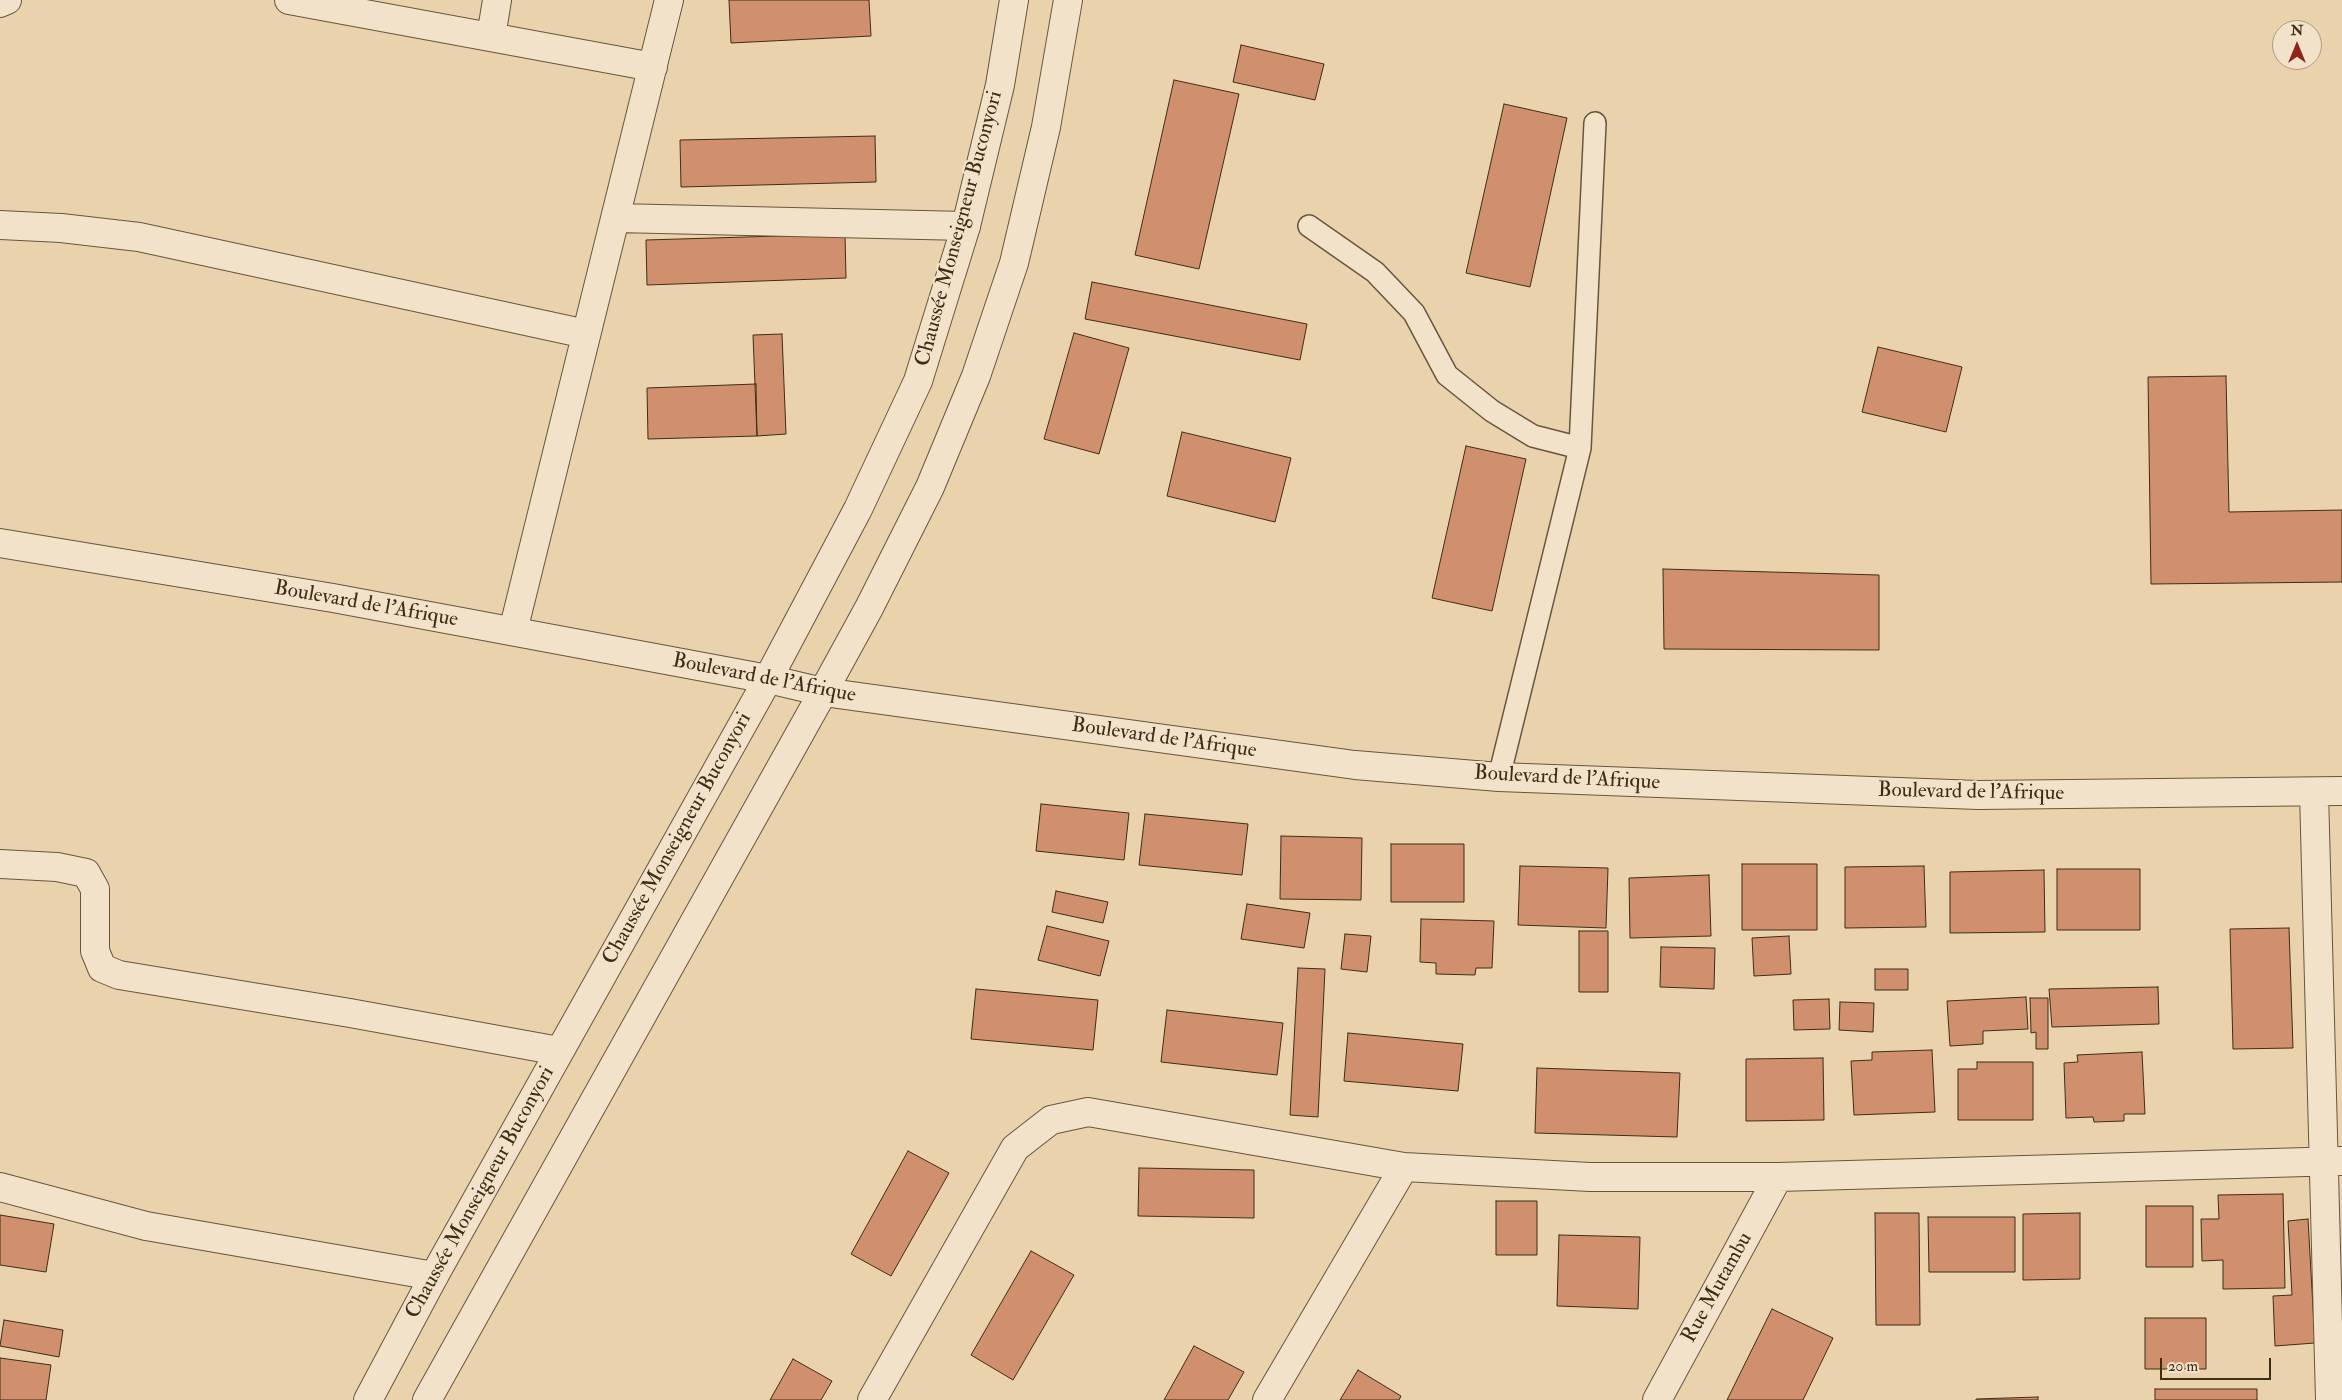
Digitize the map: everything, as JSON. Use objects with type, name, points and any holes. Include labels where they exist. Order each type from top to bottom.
[{"type":"street","points":[[0,3],[7,0]]},
{"type":"street","points":[[289,0],[653,67]]},
{"type":"street","points":[[491,37],[497,0]]},
{"type":"street","points":[[513,631],[669,0]]},
{"type":"street","name":"Chaussée Monseigneur Buconyori","points":[[368,1400],[434,1276],[768,679],[858,509],[918,381],[966,226],[1000,85],[1014,0]]},
{"type":"street","points":[[427,1400],[823,692],[869,608],[930,487],[976,376],[1014,262],[1046,127],[1068,0]]},
{"type":"street","points":[[616,218],[966,226]]},
{"type":"street","points":[[0,225],[61,228],[139,237],[586,334]]},
{"type":"street","name":"Boulevard de l'Afrique","points":[[0,543],[333,598],[768,679],[823,692],[1355,765],[1499,777],[1978,794],[2342,791]]},
{"type":"street","points":[[2314,792],[2333,1162],[2330,1400]]},
{"type":"street","points":[[0,864],[57,867],[86,873],[95,889],[95,951],[102,968],[119,975],[350,1012],[559,1051]]},
{"type":"street","points":[[872,1400],[1015,1148],[1051,1120],[1088,1112],[1404,1167],[1590,1177],[1778,1177],[2333,1162]]},
{"type":"street","points":[[1267,1400],[1404,1167]]},
{"type":"street","name":"Rue Mutambu","points":[[1657,1400],[1778,1177]]},
{"type":"street","points":[[0,1187],[146,1226],[434,1276]]},
{"type":"lane","points":[[1499,777],[1580,448],[1595,123]]},
{"type":"lane","points":[[1309,226],[1376,272],[1414,313],[1447,375],[1492,411],[1533,436],[1580,448]]},
{"type":"building","points":[[729,0],[869,0],[871,36],[731,43]]},
{"type":"building","points":[[1241,45],[1324,64],[1315,100],[1233,82]]},
{"type":"building","points":[[1174,80],[1239,94],[1199,269],[1135,255]]},
{"type":"building","points":[[1504,104],[1567,118],[1530,287],[1466,273]]},
{"type":"building","points":[[875,136],[876,182],[681,187],[680,140]]},
{"type":"building","points":[[845,234],[846,278],[647,285],[646,240]]},
{"type":"building","points":[[1092,282],[1307,324],[1300,360],[1085,319]]},
{"type":"building","points":[[1074,333],[1129,348],[1099,454],[1044,439]]},
{"type":"building","points":[[782,334],[786,434],[757,436],[753,335]]},
{"type":"building","points":[[1878,347],[1962,367],[1946,432],[1862,412]]},
{"type":"building","points":[[2226,376],[2229,512],[2342,510],[2342,582],[2151,584],[2148,377]]},
{"type":"building","points":[[756,384],[757,436],[648,439],[647,388]]},
{"type":"building","points":[[1182,432],[1291,458],[1275,522],[1167,496]]},
{"type":"building","points":[[1466,446],[1526,459],[1492,611],[1432,598]]},
{"type":"building","points":[[1663,569],[1879,575],[1879,650],[1664,649]]},
{"type":"building","points":[[1041,804],[1129,813],[1124,860],[1036,851]]},
{"type":"building","points":[[1145,814],[1248,824],[1242,875],[1139,865]]},
{"type":"building","points":[[1281,836],[1362,838],[1361,900],[1280,899]]},
{"type":"building","points":[[1391,844],[1464,844],[1464,902],[1391,902]]},
{"type":"building","points":[[1742,864],[1817,864],[1817,930],[1742,930]]},
{"type":"building","points":[[1520,866],[1608,868],[1606,928],[1518,925]]},
{"type":"building","points":[[1924,866],[1926,927],[1845,928],[1845,867]]},
{"type":"building","points":[[2057,869],[2140,869],[2140,930],[2057,930]]},
{"type":"building","points":[[2044,870],[2045,932],[1950,933],[1950,872]]},
{"type":"building","points":[[1709,875],[1711,936],[1630,938],[1629,878]]},
{"type":"building","points":[[1056,891],[1108,902],[1103,923],[1052,912]]},
{"type":"building","points":[[1247,904],[1310,913],[1304,948],[1241,939]]},
{"type":"building","points":[[1421,919],[1494,921],[1492,968],[1476,968],[1475,975],[1436,974],[1436,963],[1420,962]]},
{"type":"building","points":[[1047,926],[1109,941],[1100,976],[1038,960]]},
{"type":"building","points":[[2289,928],[2293,1048],[2233,1049],[2230,929]]},
{"type":"building","points":[[1579,931],[1608,931],[1608,992],[1579,992]]},
{"type":"building","points":[[1345,934],[1371,936],[1367,972],[1341,969]]},
{"type":"building","points":[[1789,936],[1791,974],[1754,976],[1752,938]]},
{"type":"building","points":[[1661,947],[1715,948],[1714,989],[1660,987]]},
{"type":"building","points":[[1298,968],[1325,969],[1318,1117],[1290,1115]]},
{"type":"building","points":[[1875,969],[1908,969],[1908,990],[1875,990]]},
{"type":"building","points":[[2158,987],[2159,1024],[2052,1027],[2049,989]]},
{"type":"building","points":[[976,989],[1098,1000],[1093,1050],[971,1039]]},
{"type":"building","points":[[2026,997],[2028,1029],[1983,1031],[1983,1044],[1950,1046],[1947,1001]]},
{"type":"building","points":[[2030,998],[2048,998],[2048,1049],[2036,1049],[2036,1032],[2031,1033]]},
{"type":"building","points":[[1829,999],[1830,1029],[1794,1030],[1793,1000]]},
{"type":"building","points":[[1840,1002],[1874,1003],[1873,1032],[1839,1030]]},
{"type":"building","points":[[1167,1010],[1283,1023],[1277,1075],[1161,1062]]},
{"type":"building","points":[[1348,1033],[1463,1044],[1458,1091],[1344,1081]]},
{"type":"building","points":[[1932,1050],[1935,1112],[1854,1115],[1851,1061],[1872,1060],[1872,1052]]},
{"type":"building","points":[[2142,1052],[2145,1114],[2124,1114],[2124,1121],[2094,1122],[2093,1117],[2066,1118],[2064,1063],[2078,1062],[2077,1055]]},
{"type":"building","points":[[1823,1058],[1824,1120],[1746,1121],[1746,1059]]},
{"type":"building","points":[[1977,1062],[2033,1062],[2033,1120],[1958,1120],[1958,1069],[1977,1069]]},
{"type":"building","points":[[1537,1068],[1680,1073],[1677,1137],[1535,1133]]},
{"type":"building","points":[[908,1151],[949,1173],[891,1276],[851,1254]]},
{"type":"building","points":[[1139,1168],[1254,1170],[1254,1218],[1138,1216]]},
{"type":"building","points":[[2283,1194],[2285,1288],[2223,1289],[2223,1260],[2202,1261],[2201,1219],[2219,1219],[2218,1195]]},
{"type":"building","points":[[1496,1201],[1537,1201],[1537,1255],[1496,1255]]},
{"type":"building","points":[[2146,1206],[2193,1206],[2193,1267],[2146,1267]]},
{"type":"building","points":[[1875,1213],[1919,1213],[1920,1325],[1876,1325]]},
{"type":"building","points":[[2080,1213],[2080,1279],[2023,1280],[2023,1214]]},
{"type":"building","points":[[0,1215],[54,1224],[46,1272],[0,1265]]},
{"type":"building","points":[[1928,1217],[2015,1217],[2015,1272],[1929,1272]]},
{"type":"building","points":[[2308,1219],[2315,1343],[2275,1346],[2273,1296],[2292,1295],[2288,1221]]},
{"type":"building","points":[[1559,1235],[1640,1237],[1638,1309],[1557,1306]]},
{"type":"building","points":[[1031,1251],[1074,1275],[1013,1380],[971,1355]]},
{"type":"building","points":[[1772,1309],[1833,1338],[1803,1400],[1727,1400]]},
{"type":"building","points":[[2145,1318],[2206,1318],[2206,1369],[2145,1369]]},
{"type":"building","points":[[4,1320],[63,1330],[59,1357],[0,1346]]},
{"type":"building","points":[[1194,1346],[1244,1372],[1228,1400],[1164,1400]]},
{"type":"building","points":[[0,1358],[51,1365],[46,1400],[0,1400]]},
{"type":"building","points":[[793,1359],[832,1381],[821,1400],[770,1400]]},
{"type":"building","points":[[1358,1370],[1401,1396],[1399,1400],[1340,1400]]},
{"type":"building","points":[[2155,1389],[2257,1389],[2257,1400],[2155,1400]]},
{"type":"building","points":[[2038,1397],[2038,1400],[1976,1400],[1976,1399]]}]
